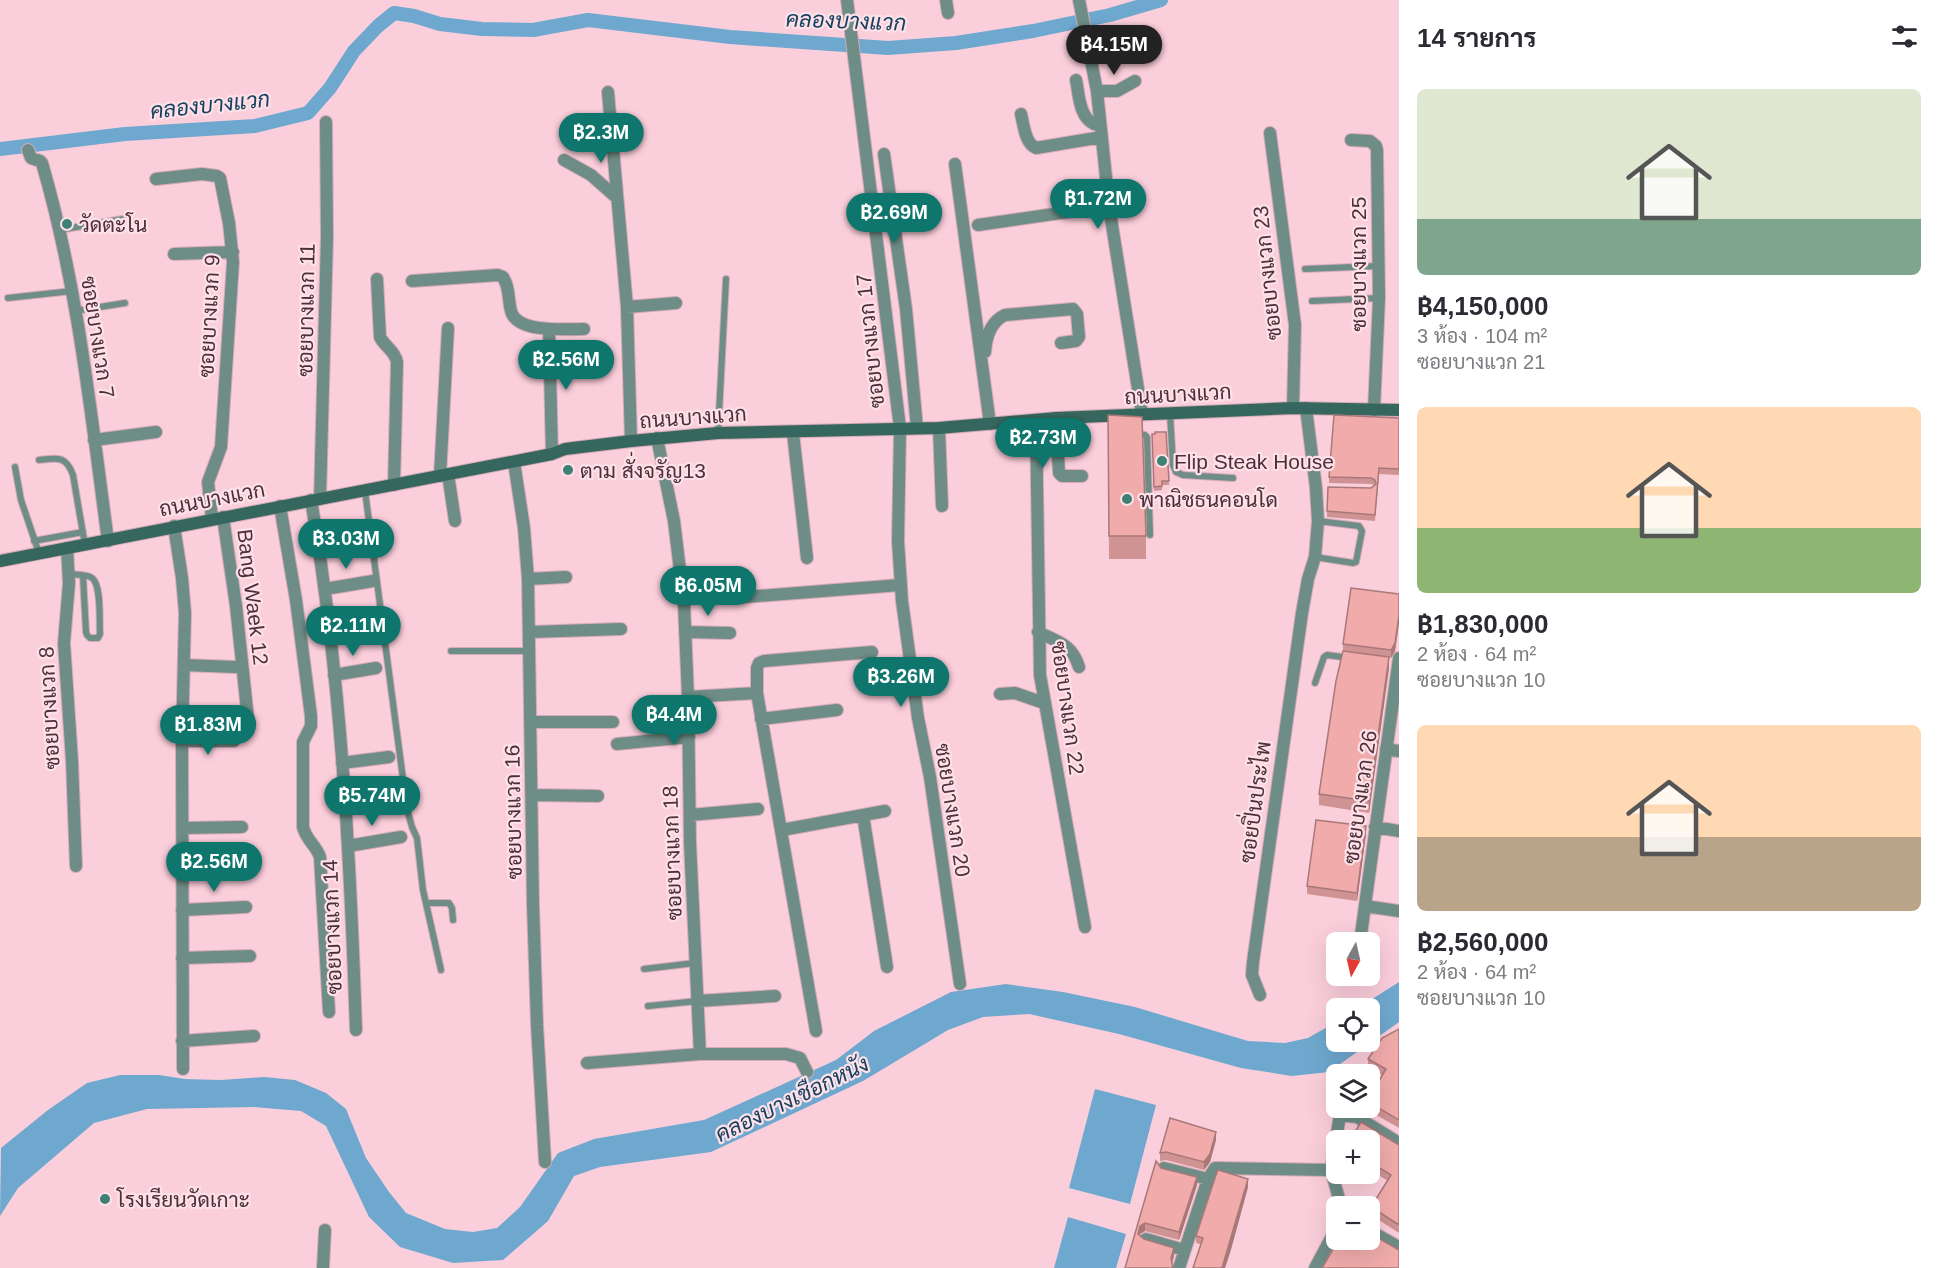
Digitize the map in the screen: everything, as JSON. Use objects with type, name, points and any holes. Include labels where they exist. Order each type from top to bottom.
[{"type":"main road","name":"ถนนบางแวก","points":[[0,561],[514,462],[565,449],[657,438],[718,433],[939,428],[1056,418],[1121,420],[1142,414],[1170,412],[1300,408],[1399,410]]},
{"type":"street","name":"ซอยบางแวก 17","points":[[847,0],[900,428]]},
{"type":"street","points":[[1079,0],[1097,92],[1109,206],[1142,414]]},
{"type":"street","points":[[1076,80],[1084,114],[1089,122],[1101,123]]},
{"type":"street","points":[[1097,92],[1117,91],[1135,81]]},
{"type":"street","points":[[608,92],[627,307],[631,441]]},
{"type":"street","points":[[1021,114],[1028,141],[1036,148],[1101,136]]},
{"type":"street","name":"ซอยบางแวก 11","points":[[316,500],[327,237],[326,122]]},
{"type":"street","name":"ซอยบางแวก 23","points":[[1270,133],[1295,325],[1300,408],[1322,488],[1318,521]]},
{"type":"street","name":"ซอยบางแวก 25","points":[[1351,140],[1371,141],[1377,150],[1379,298],[1374,410]]},
{"type":"street","name":"ซอยบางแวก 7","points":[[28,150],[31,158],[42,163],[72,291],[108,541]]},
{"type":"street","points":[[884,154],[906,309],[917,428]]},
{"type":"street","points":[[564,160],[591,175],[617,198]]},
{"type":"street","points":[[955,164],[990,423]]},
{"type":"street","name":"ซอยบางแวก 9","points":[[156,179],[202,174],[217,176],[226,206],[233,252],[221,447],[208,482],[217,518]]},
{"type":"street","points":[[978,225],[1109,206]]},
{"type":"street","points":[[174,254],[233,252]]},
{"type":"street","points":[[412,282],[498,275],[506,281],[512,313],[518,321],[549,329],[584,329]]},
{"type":"street","points":[[377,279],[380,337],[383,344],[396,355],[397,362],[394,485]]},
{"type":"street","points":[[627,307],[676,303]]},
{"type":"street","points":[[983,363],[990,328],[998,318],[1005,315],[1073,309],[1077,314],[1079,337],[1076,341],[1061,343]]},
{"type":"street","points":[[448,328],[444,475],[455,521]]},
{"type":"street","points":[[549,329],[552,454]]},
{"type":"street","points":[[1056,418],[1059,473],[1062,476],[1082,476]]},
{"type":"street","name":"ซอยบางแวก 22","points":[[1036,420],[1040,675],[1085,927]]},
{"type":"street","name":"ซอยบางแวก 20","points":[[900,428],[900,585],[918,718],[930,777],[960,984]]},
{"type":"street","points":[[939,428],[942,506]]},
{"type":"street","points":[[94,440],[156,432]]},
{"type":"street","points":[[793,433],[807,558]]},
{"type":"street","name":"ซอยบางแวก 18","points":[[657,438],[674,521],[682,584],[700,1054]]},
{"type":"street","name":"ซอยบางแวก 16","points":[[514,462],[524,528],[528,579],[537,1025],[545,1162]]},
{"type":"street","name":"ซอยบางแวก 14","points":[[316,500],[342,763],[356,1030]]},
{"type":"street","points":[[280,506],[312,716],[311,726],[303,742],[303,827],[307,839],[315,846],[320,857],[329,1012]]},
{"type":"street","name":"Bang Waek 12","points":[[217,518],[236,606],[249,719]]},
{"type":"street","name":"ซอยปิ่นประไพ","points":[[1260,995],[1252,975],[1253,962],[1302,613],[1308,579],[1315,557],[1318,521]]},
{"type":"street","points":[[174,526],[183,590],[183,1069]]},
{"type":"street","name":"ซอยบางแวก 8","points":[[67,548],[69,574],[64,651],[72,761],[76,866]]},
{"type":"street","points":[[528,579],[566,577]]},
{"type":"street","points":[[325,589],[373,581]]},
{"type":"street","points":[[732,598],[900,585]]},
{"type":"street","points":[[530,632],[621,629]]},
{"type":"street","points":[[685,632],[730,633]]},
{"type":"street","points":[[1038,632],[1070,649],[1075,654],[1079,667]]},
{"type":"street","points":[[816,1031],[756,693],[757,668],[759,663],[872,652]]},
{"type":"street","points":[[184,665],[235,667]]},
{"type":"street","name":"ซอยบางแวก 26","points":[[1361,932],[1397,666]]},
{"type":"street","points":[[334,675],[376,668]]},
{"type":"street","points":[[688,697],[756,693]]},
{"type":"street","points":[[1000,694],[1015,693],[1044,704]]},
{"type":"street","points":[[761,719],[837,710]]},
{"type":"street","points":[[532,722],[613,722]]},
{"type":"street","points":[[617,744],[689,737]]},
{"type":"street","points":[[182,741],[234,741]]},
{"type":"street","points":[[1386,749],[1399,751]]},
{"type":"street","points":[[342,763],[389,757]]},
{"type":"street","points":[[533,795],[598,796]]},
{"type":"street","points":[[690,815],[758,809]]},
{"type":"street","points":[[782,830],[885,811]]},
{"type":"street","points":[[863,815],[887,967]]},
{"type":"street","points":[[182,828],[242,827]]},
{"type":"street","points":[[1375,827],[1399,831]]},
{"type":"street","points":[[348,846],[401,837]]},
{"type":"street","points":[[1365,906],[1399,911]]},
{"type":"street","points":[[182,910],[246,907]]},
{"type":"street","points":[[182,958],[250,956]]},
{"type":"street","points":[[698,1001],[775,996]]},
{"type":"street","points":[[182,1041],[254,1036]]},
{"type":"street","points":[[586,1063],[700,1054],[786,1054],[800,1058],[807,1072]]},
{"type":"street","points":[[1338,1130],[1340,1115],[1358,1117],[1378,1130]]},
{"type":"street","points":[[1380,1131],[1399,1143]]},
{"type":"street","points":[[1164,1168],[1208,1179]]},
{"type":"street","points":[[1179,1268],[1208,1179],[1215,1168],[1326,1170]]},
{"type":"street","points":[[323,1268],[325,1230]]},
{"type":"street","points":[[1380,1236],[1399,1247]]},
{"type":"street","points":[[1146,1239],[1184,1250]]},
{"type":"street","points":[[1315,1268],[1326,1248]]},
{"type":"lane","points":[[59,230],[123,219]]},
{"type":"lane","points":[[1305,269],[1378,266]]},
{"type":"lane","points":[[718,433],[726,279]]},
{"type":"lane","points":[[8,298],[72,291]]},
{"type":"lane","points":[[1312,301],[1379,298]]},
{"type":"lane","points":[[75,311],[125,303]]},
{"type":"lane","points":[[1170,412],[1173,465],[1176,472],[1183,475],[1233,478]]},
{"type":"lane","points":[[1128,434],[1141,434],[1146,437],[1150,535]]},
{"type":"lane","points":[[39,460],[55,458],[69,464],[85,545]]},
{"type":"lane","points":[[15,467],[21,500],[40,554]]},
{"type":"lane","points":[[365,491],[407,809],[417,838],[426,903],[441,970]]},
{"type":"lane","points":[[1315,557],[1356,562],[1362,531],[1359,526],[1318,521]]},
{"type":"lane","points":[[34,541],[83,532]]},
{"type":"lane","points":[[69,574],[92,577],[98,590],[100,634],[98,638],[93,639],[87,636],[86,632],[83,576]]},
{"type":"lane","points":[[451,651],[530,651]]},
{"type":"lane","points":[[1315,683],[1324,657],[1327,655],[1354,658]]},
{"type":"lane","points":[[426,903],[449,903],[453,920]]},
{"type":"lane","points":[[644,969],[696,963]]},
{"type":"lane","points":[[648,1006],[698,1001]]},
{"type":"water","points":[[1399,982],[1399,1022],[1380,1036],[1380,998],[1374,998]]},
{"type":"water","name":"คลองบางเชือกหนัง","points":[[1006,984],[1063,992],[1135,1007],[1248,1041],[1285,1043],[1308,1038],[1326,1028],[1326,1052],[1357,1052],[1340,1064],[1326,1064],[1326,1072],[1292,1076],[1241,1068],[1119,1034],[1029,1014],[983,1017],[948,1030],[863,1081],[711,1152],[600,1167],[574,1176],[548,1221],[503,1260],[453,1263],[400,1247],[369,1217],[326,1126],[301,1111],[254,1107],[147,1109],[94,1123],[18,1188],[0,1216],[1,1148],[48,1110],[87,1083],[120,1075],[159,1075],[185,1079],[221,1080],[264,1077],[295,1080],[326,1093],[346,1109],[366,1158],[406,1213],[445,1229],[473,1232],[497,1228],[520,1207],[558,1153],[594,1139],[704,1120],[836,1060],[874,1031],[951,992]]},
{"type":"water","points":[[1095,1089],[1156,1105],[1130,1204],[1069,1188]]},
{"type":"water","points":[[1068,1217],[1126,1234],[1116,1268],[1054,1268]]},
{"type":"building","name":"พาณิชธนคอนโด","points":[[1108,415],[1142,417],[1146,536],[1109,536]]},
{"type":"building","points":[[1334,415],[1399,418],[1399,469],[1379,468],[1375,515],[1327,511],[1328,487],[1371,488],[1376,484],[1371,478],[1329,477]]},
{"type":"building","name":"Flip Steak House","points":[[1166,432],[1169,481],[1162,481],[1162,486],[1154,487],[1152,434]]},
{"type":"building","points":[[1351,588],[1399,594],[1395,643],[1391,650],[1343,644]]},
{"type":"building","points":[[1343,651],[1389,657],[1369,801],[1319,794],[1336,681]]},
{"type":"building","points":[[1316,820],[1366,826],[1357,893],[1307,886]]},
{"type":"building","points":[[1399,1029],[1399,1120],[1380,1109],[1380,1079],[1386,1069],[1368,1059],[1373,1052],[1380,1052],[1382,1038]]},
{"type":"building","points":[[1170,1118],[1216,1132],[1210,1154],[1204,1162],[1166,1152],[1160,1153]]},
{"type":"building","points":[[1361,1122],[1374,1130],[1356,1130]]},
{"type":"building","points":[[1380,1134],[1399,1145],[1399,1225],[1380,1213],[1380,1196],[1378,1196],[1391,1175],[1380,1168]]},
{"type":"building","points":[[1156,1161],[1161,1168],[1197,1177],[1179,1232],[1145,1223],[1140,1226],[1138,1234],[1144,1239],[1174,1248],[1171,1258],[1173,1268],[1125,1268]]},
{"type":"building","points":[[1218,1170],[1248,1179],[1222,1268],[1193,1268],[1203,1238],[1196,1236]]},
{"type":"building","points":[[1380,1239],[1399,1250],[1399,1268],[1322,1268],[1333,1250],[1380,1250]]},
{"type":"waterway","name":"คลองบางแวก","points":[[0,149],[125,134],[255,126],[308,113],[330,88],[354,51],[394,13],[440,24],[482,29],[533,30],[588,20],[730,37],[888,48],[956,43],[1033,31],[1110,15],[1161,0]]},
{"type":"place","name":"วัดตะโน","points":[[67,224]]},
{"type":"place","name":"Flip Steak House","points":[[1162,461]]},
{"type":"place","name":"ตาม สั่งจรัญ13","points":[[568,470]]},
{"type":"place","name":"พาณิชธนคอนโด","points":[[1127,499]]},
{"type":"place","name":"โรงเรียนวัดเกาะ","points":[[105,1199]]}]
